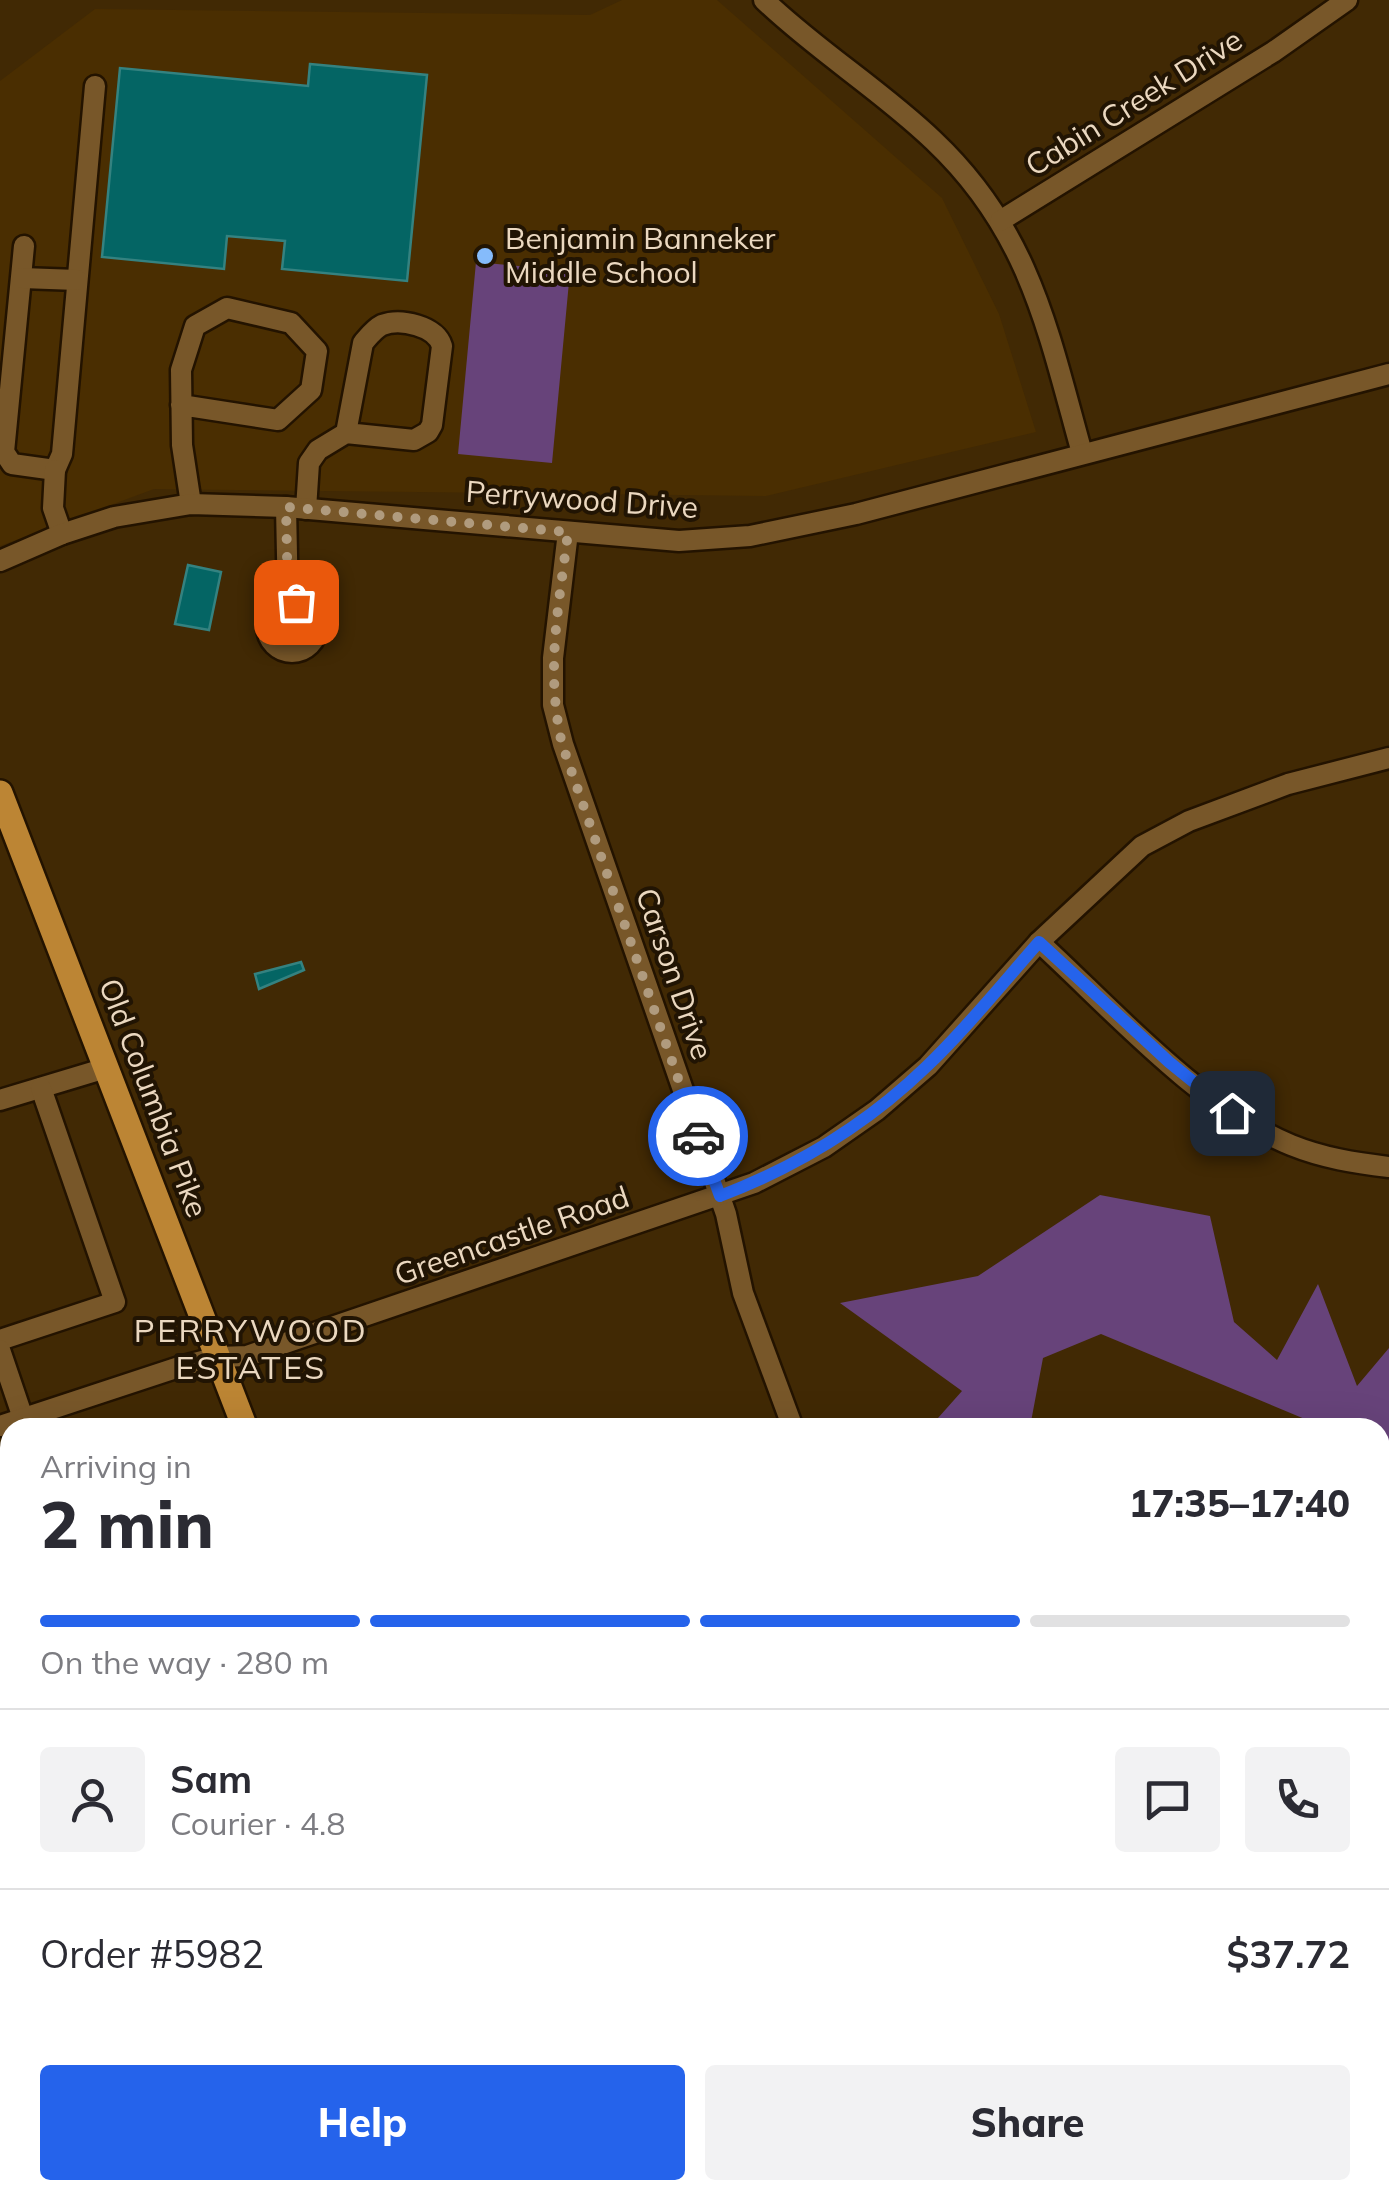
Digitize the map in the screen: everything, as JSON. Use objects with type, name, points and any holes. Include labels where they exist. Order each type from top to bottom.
[{"type":"main road","name":"Old Columbia Pike","points":[[0,793],[242,1418]]},
{"type":"street","points":[[764,0],[933,140],[966,174],[1000,221],[1022,258],[1042,308],[1082,453]]},
{"type":"street","name":"Cabin Creek Drive","points":[[1000,221],[1273,52],[1347,0]]},
{"type":"street","points":[[62,534],[53,508],[55,470],[62,454],[95,86]]},
{"type":"street","points":[[24,246],[4,452],[12,464],[55,470]]},
{"type":"street","points":[[22,278],[77,280]]},
{"type":"street","points":[[182,405],[278,420],[311,390],[316,352],[291,323],[226,308],[196,326],[181,370],[182,445],[191,504]]},
{"type":"street","points":[[288,603],[296,508],[308,463],[318,450],[346,432],[414,440],[428,432],[442,346],[439,336],[428,328],[388,323],[372,332],[363,343],[346,432]]},
{"type":"street","name":"Perrywood Drive","points":[[0,561],[114,517],[191,504],[296,508],[679,540],[750,536],[856,514],[1389,374]]},
{"type":"street","name":"Carson Drive","points":[[568,532],[553,658],[554,705],[562,744],[720,1196],[743,1293],[789,1418]]},
{"type":"street","name":"Greencastle Road","points":[[22,1418],[218,1357],[246,1356],[754,1183],[824,1146],[877,1110],[928,1066],[1039,942],[1142,846],[1190,821],[1288,784],[1389,758]]},
{"type":"street","points":[[1039,942],[1169,1062],[1232,1113],[1290,1144],[1340,1161],[1389,1167]]},
{"type":"street","points":[[0,1100],[106,1068]]},
{"type":"street","points":[[0,1340],[115,1302],[41,1088]]},
{"type":"street","points":[[0,1350],[22,1418]]},
{"type":"shaded area","name":"Benjamin Banneker Middle School","points":[[622,0],[717,0],[942,198],[999,314],[1036,432],[766,496],[154,489],[0,546],[0,81],[95,9],[590,15]]},
{"type":"shaded area","points":[[476,262],[570,271],[552,463],[458,454]]},
{"type":"shaded area","points":[[1100,1195],[1210,1216],[1234,1322],[1277,1360],[1318,1284],[1357,1386],[1389,1348],[1389,1418],[1302,1418],[1101,1334],[1043,1358],[1032,1418],[938,1418],[962,1391],[840,1303],[978,1276]]},
{"type":"building","points":[[310,64],[427,75],[407,281],[282,269],[285,241],[227,236],[224,269],[102,257],[120,68],[308,86]]},
{"type":"building","points":[[188,565],[221,572],[209,630],[175,624]]},
{"type":"building","points":[[301,962],[304,970],[259,989],[255,974]]},
{"type":"way so far","points":[[296,602],[288,603],[286,507],[568,532],[553,658],[554,705],[562,744],[698,1136]]},
{"type":"place","name":"Benjamin Banneker Middle School","points":[[485,256]]},
{"type":"district","name":"PERRYWOOD ESTATES","points":[[251,1350]]},
{"type":"route","points":[[698,1136],[720,1196],[754,1183],[824,1146],[877,1110],[928,1066],[1039,942],[1169,1062],[1232,1113]]}]
